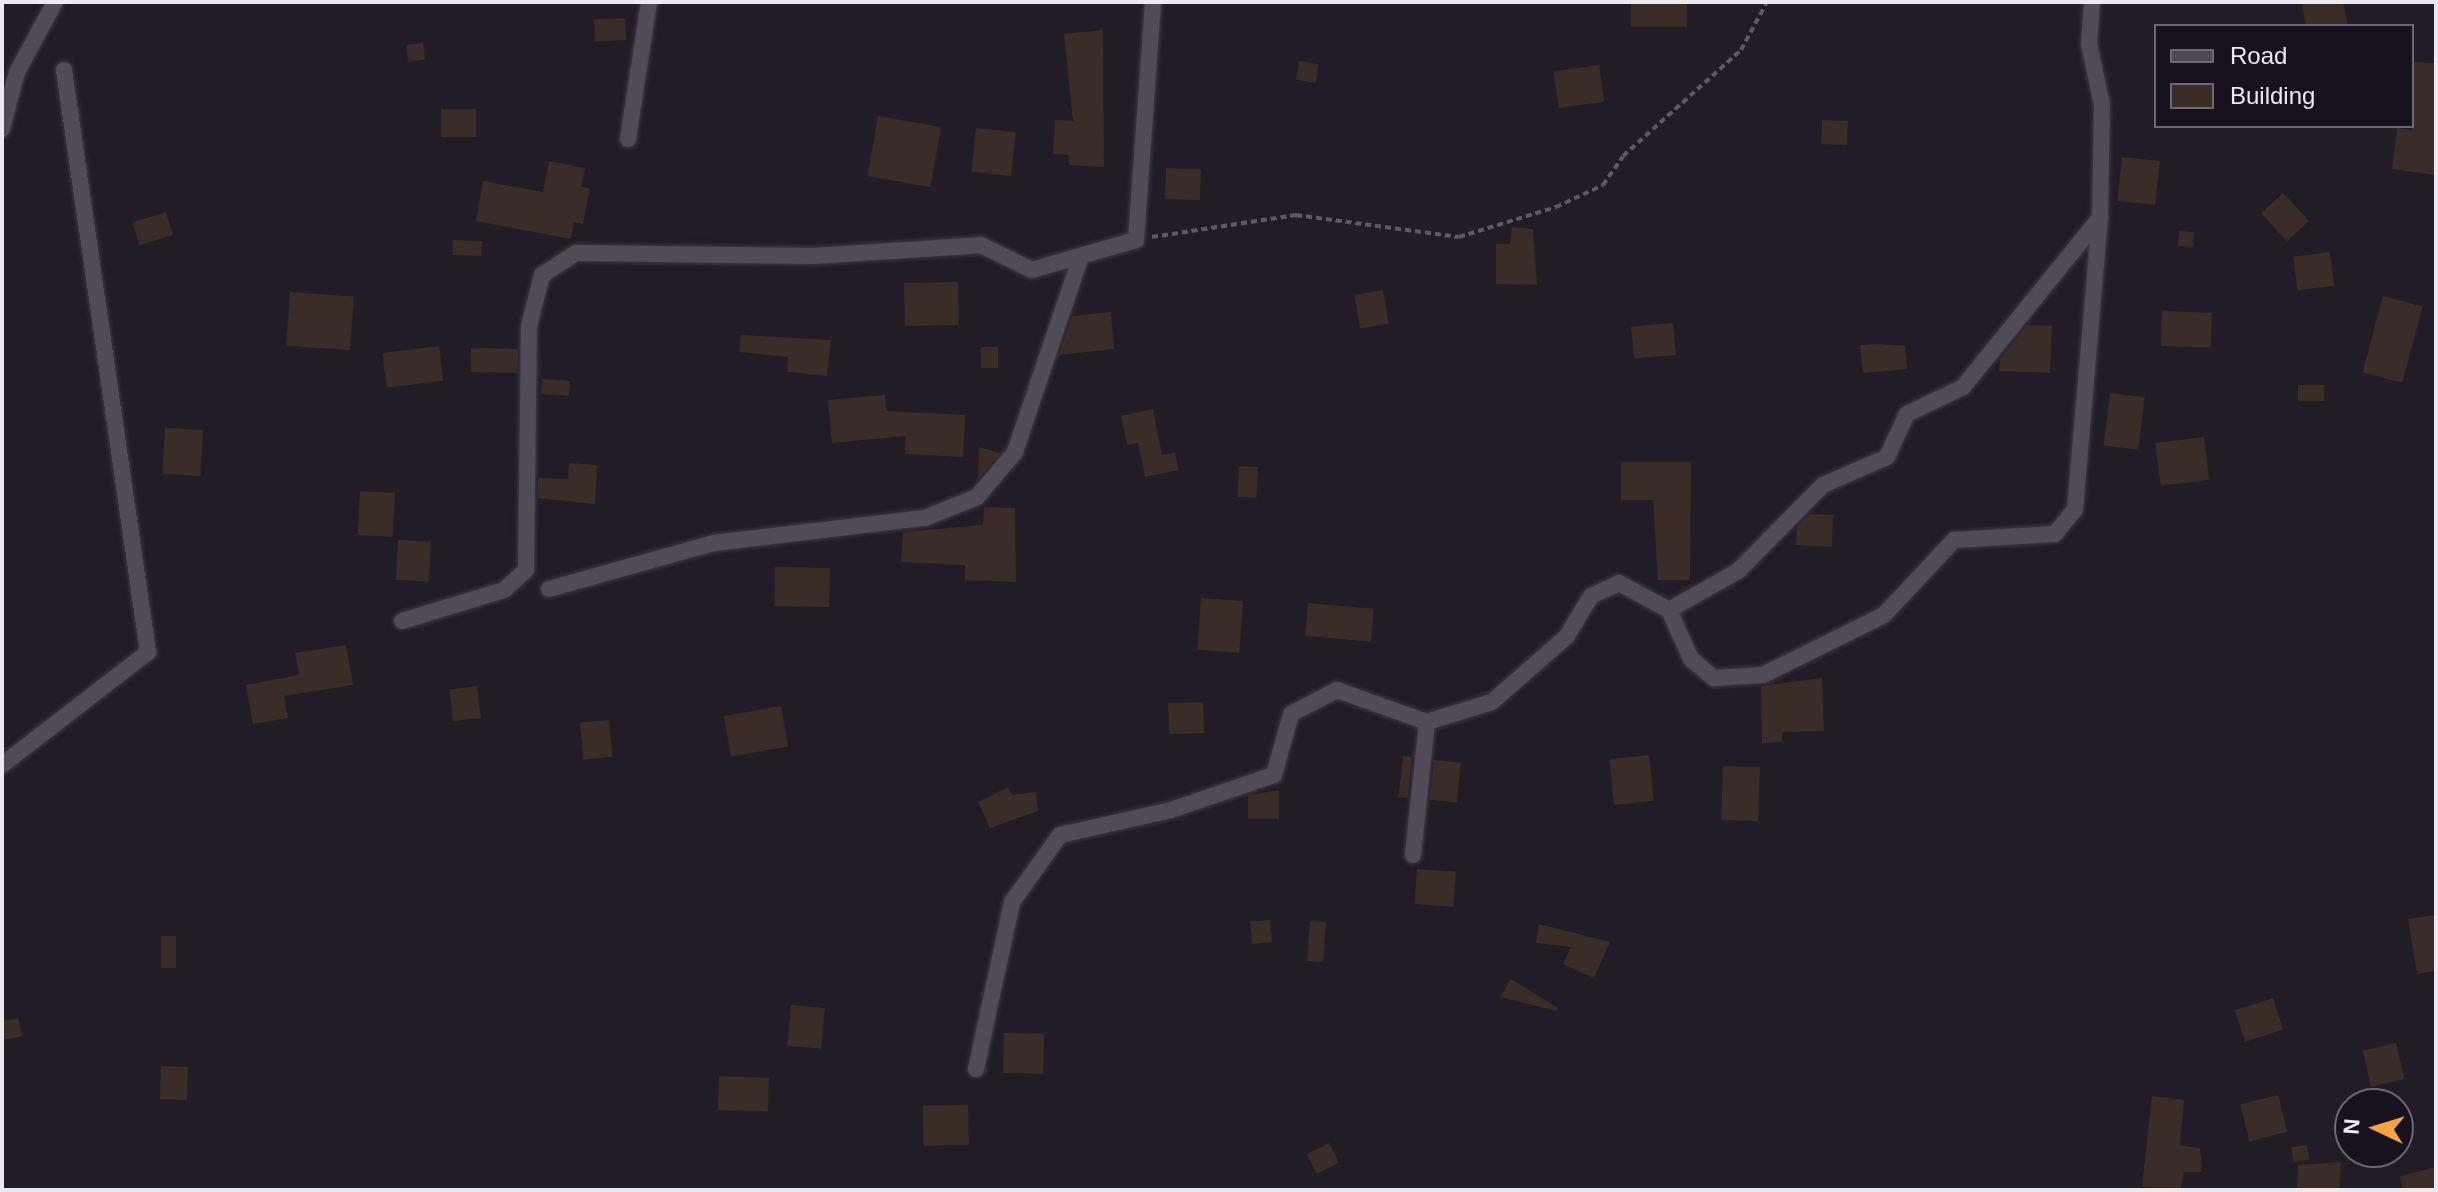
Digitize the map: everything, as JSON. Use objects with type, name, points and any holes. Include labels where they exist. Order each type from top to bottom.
[{"type":"street","points":[[2,129],[17,72],[55,2]]},
{"type":"street","points":[[628,139],[649,2]]},
{"type":"street","points":[[402,621],[504,590],[526,570],[529,326],[542,275],[576,253],[813,256],[981,245],[1032,270],[1136,240],[1153,2]]},
{"type":"street","points":[[976,1069],[1012,902],[1060,835],[1171,810],[1274,775],[1291,714],[1337,690],[1427,722],[1492,702],[1567,636],[1591,596],[1619,583],[1669,610],[1691,659],[1714,678],[1763,675],[1884,615],[1954,540],[2055,534],[2075,509],[2100,218],[2102,105],[2089,44],[2092,2]]},
{"type":"street","points":[[2,765],[148,652],[64,70]]},
{"type":"street","points":[[1669,610],[1738,571],[1823,485],[1887,457],[1907,414],[1963,387],[2100,218]]},
{"type":"street","points":[[549,589],[714,543],[925,518],[977,497],[1015,452],[1081,256]]},
{"type":"street","points":[[1413,855],[1427,722]]},
{"type":"path","points":[[1136,240],[1296,215],[1459,237],[1556,207],[1603,185],[1623,156],[1741,50],[1767,2]]},
{"type":"building","points":[[1631,2],[1687,2],[1687,27],[1631,27]]},
{"type":"building","points":[[2301,2],[2343,2],[2348,24],[2306,24]]},
{"type":"building","points":[[625,18],[626,40],[595,42],[594,20]]},
{"type":"building","points":[[1103,30],[1104,167],[1069,165],[1069,155],[1053,154],[1055,120],[1073,121],[1064,34]]},
{"type":"building","points":[[423,43],[425,60],[408,62],[406,45]]},
{"type":"building","points":[[1299,61],[1319,64],[1316,83],[1296,80]]},
{"type":"building","points":[[2414,62],[2436,63],[2436,175],[2392,169],[2397,128],[2412,130]]},
{"type":"building","points":[[1599,65],[1604,102],[1559,108],[1553,71]]},
{"type":"building","points":[[441,109],[476,109],[476,137],[441,137]]},
{"type":"building","points":[[878,116],[941,127],[930,187],[867,176]]},
{"type":"building","points":[[1822,120],[1848,121],[1847,145],[1821,144]]},
{"type":"building","points":[[976,128],[1016,132],[1011,176],[971,172]]},
{"type":"building","points":[[2122,157],[2160,161],[2155,205],[2117,201]]},
{"type":"building","points":[[549,161],[585,168],[581,187],[590,188],[583,224],[574,222],[571,239],[476,221],[483,181],[543,192]]},
{"type":"building","points":[[1166,168],[1201,169],[1200,200],[1165,199]]},
{"type":"building","points":[[2283,193],[2309,221],[2287,241],[2261,213]]},
{"type":"building","points":[[166,212],[173,235],[140,245],[133,222]]},
{"type":"building","points":[[1512,227],[1533,229],[1537,285],[1496,284],[1496,244],[1510,244]]},
{"type":"building","points":[[2179,231],[2194,232],[2193,247],[2178,246]]},
{"type":"building","points":[[453,240],[482,241],[481,256],[452,255]]},
{"type":"building","points":[[2330,252],[2334,286],[2297,290],[2293,257]]},
{"type":"building","points":[[958,282],[959,325],[905,326],[904,283]]},
{"type":"building","points":[[1383,290],[1389,323],[1360,329],[1354,295]]},
{"type":"building","points":[[290,292],[354,296],[350,350],[286,346]]},
{"type":"building","points":[[2383,296],[2423,307],[2402,383],[2363,372]]},
{"type":"building","points":[[2162,311],[2212,313],[2211,348],[2161,346]]},
{"type":"building","points":[[1111,312],[1114,349],[1059,355],[1072,316]]},
{"type":"building","points":[[1673,323],[1676,355],[1634,359],[1631,327]]},
{"type":"building","points":[[2027,325],[2052,326],[2050,373],[1999,371],[2000,359]]},
{"type":"building","points":[[741,335],[831,340],[827,376],[787,372],[788,357],[739,352]]},
{"type":"building","points":[[1860,345],[1905,346],[1907,369],[1863,373]]},
{"type":"building","points":[[439,346],[443,381],[387,388],[382,353]]},
{"type":"building","points":[[981,347],[998,347],[998,368],[981,368]]},
{"type":"building","points":[[471,348],[518,349],[518,373],[471,372]]},
{"type":"building","points":[[542,379],[570,381],[569,396],[541,394]]},
{"type":"building","points":[[2298,385],[2324,385],[2324,401],[2298,401]]},
{"type":"building","points":[[2110,393],[2145,397],[2138,450],[2104,446]]},
{"type":"building","points":[[885,395],[886,411],[965,415],[963,457],[905,454],[906,436],[832,443],[828,400]]},
{"type":"building","points":[[1153,409],[1162,455],[1175,453],[1179,470],[1145,477],[1138,443],[1127,445],[1121,416]]},
{"type":"building","points":[[165,428],[203,430],[201,476],[163,474]]},
{"type":"building","points":[[2204,437],[2209,480],[2161,486],[2155,443]]},
{"type":"building","points":[[979,447],[1000,453],[978,479]]},
{"type":"building","points":[[1621,462],[1691,462],[1690,580],[1658,580],[1653,500],[1621,500]]},
{"type":"building","points":[[569,463],[597,465],[595,504],[538,498],[538,478],[568,479]]},
{"type":"building","points":[[1239,466],[1258,467],[1256,498],[1237,497]]},
{"type":"building","points":[[360,491],[395,493],[393,537],[358,535]]},
{"type":"building","points":[[984,507],[1015,508],[1016,582],[965,580],[965,565],[901,562],[903,532],[983,525]]},
{"type":"building","points":[[1810,514],[1833,515],[1832,547],[1796,545],[1797,527]]},
{"type":"building","points":[[398,540],[431,542],[429,582],[396,580]]},
{"type":"building","points":[[775,567],[830,568],[829,607],[774,606]]},
{"type":"building","points":[[1201,598],[1243,601],[1239,653],[1197,650]]},
{"type":"building","points":[[1308,603],[1374,609],[1371,642],[1305,636]]},
{"type":"building","points":[[346,645],[353,685],[284,696],[288,718],[253,724],[246,685],[299,675],[295,653]]},
{"type":"building","points":[[1822,678],[1824,731],[1782,732],[1782,742],[1762,743],[1761,686]]},
{"type":"building","points":[[477,686],[481,718],[453,721],[449,689]]},
{"type":"building","points":[[1203,702],[1204,733],[1169,734],[1168,703]]},
{"type":"building","points":[[781,706],[788,746],[731,756],[724,716]]},
{"type":"building","points":[[609,720],[612,757],[583,759],[580,723]]},
{"type":"building","points":[[1649,755],[1654,801],[1614,805],[1609,759]]},
{"type":"building","points":[[1403,756],[1412,757],[1408,798],[1399,797]]},
{"type":"building","points":[[1434,760],[1461,763],[1457,803],[1430,800]]},
{"type":"building","points":[[1723,766],[1760,767],[1758,821],[1721,820]]},
{"type":"building","points":[[1008,787],[1012,795],[1036,792],[1038,811],[990,828],[978,802]]},
{"type":"building","points":[[1279,790],[1279,819],[1248,819],[1248,795]]},
{"type":"building","points":[[1417,869],[1456,872],[1453,907],[1415,904]]},
{"type":"building","points":[[2436,915],[2436,971],[2417,974],[2408,919]]},
{"type":"building","points":[[1270,920],[1272,942],[1252,944],[1250,922]]},
{"type":"building","points":[[1310,921],[1326,922],[1323,962],[1307,961]]},
{"type":"building","points":[[1539,924],[1610,942],[1594,978],[1563,964],[1571,947],[1536,943]]},
{"type":"building","points":[[161,936],[176,936],[176,968],[161,968]]},
{"type":"building","points":[[1511,979],[1558,1008],[1556,1011],[1500,997]]},
{"type":"building","points":[[2273,998],[2283,1029],[2245,1042],[2235,1010]]},
{"type":"building","points":[[791,1005],[825,1008],[821,1049],[787,1046]]},
{"type":"building","points":[[18,1018],[22,1036],[2,1040],[2,1021]]},
{"type":"building","points":[[1004,1033],[1044,1034],[1043,1074],[1003,1073]]},
{"type":"building","points":[[2396,1043],[2404,1079],[2371,1087],[2363,1051]]},
{"type":"building","points":[[161,1066],[188,1067],[187,1100],[160,1099]]},
{"type":"building","points":[[719,1076],[769,1078],[768,1112],[718,1110]]},
{"type":"building","points":[[2278,1095],[2287,1132],[2249,1141],[2240,1104]]},
{"type":"building","points":[[2152,1096],[2184,1100],[2180,1145],[2200,1148],[2202,1172],[2184,1172],[2181,1188],[2142,1187]]},
{"type":"building","points":[[968,1105],[969,1145],[924,1146],[923,1106]]},
{"type":"building","points":[[1329,1143],[1339,1163],[1317,1174],[1307,1154]]},
{"type":"building","points":[[2307,1145],[2309,1160],[2293,1162],[2291,1147]]},
{"type":"building","points":[[2334,1162],[2334,1168],[2341,1168],[2339,1190],[2297,1190],[2298,1165]]},
{"type":"building","points":[[2436,1167],[2436,1190],[2403,1190],[2400,1176]]}]
